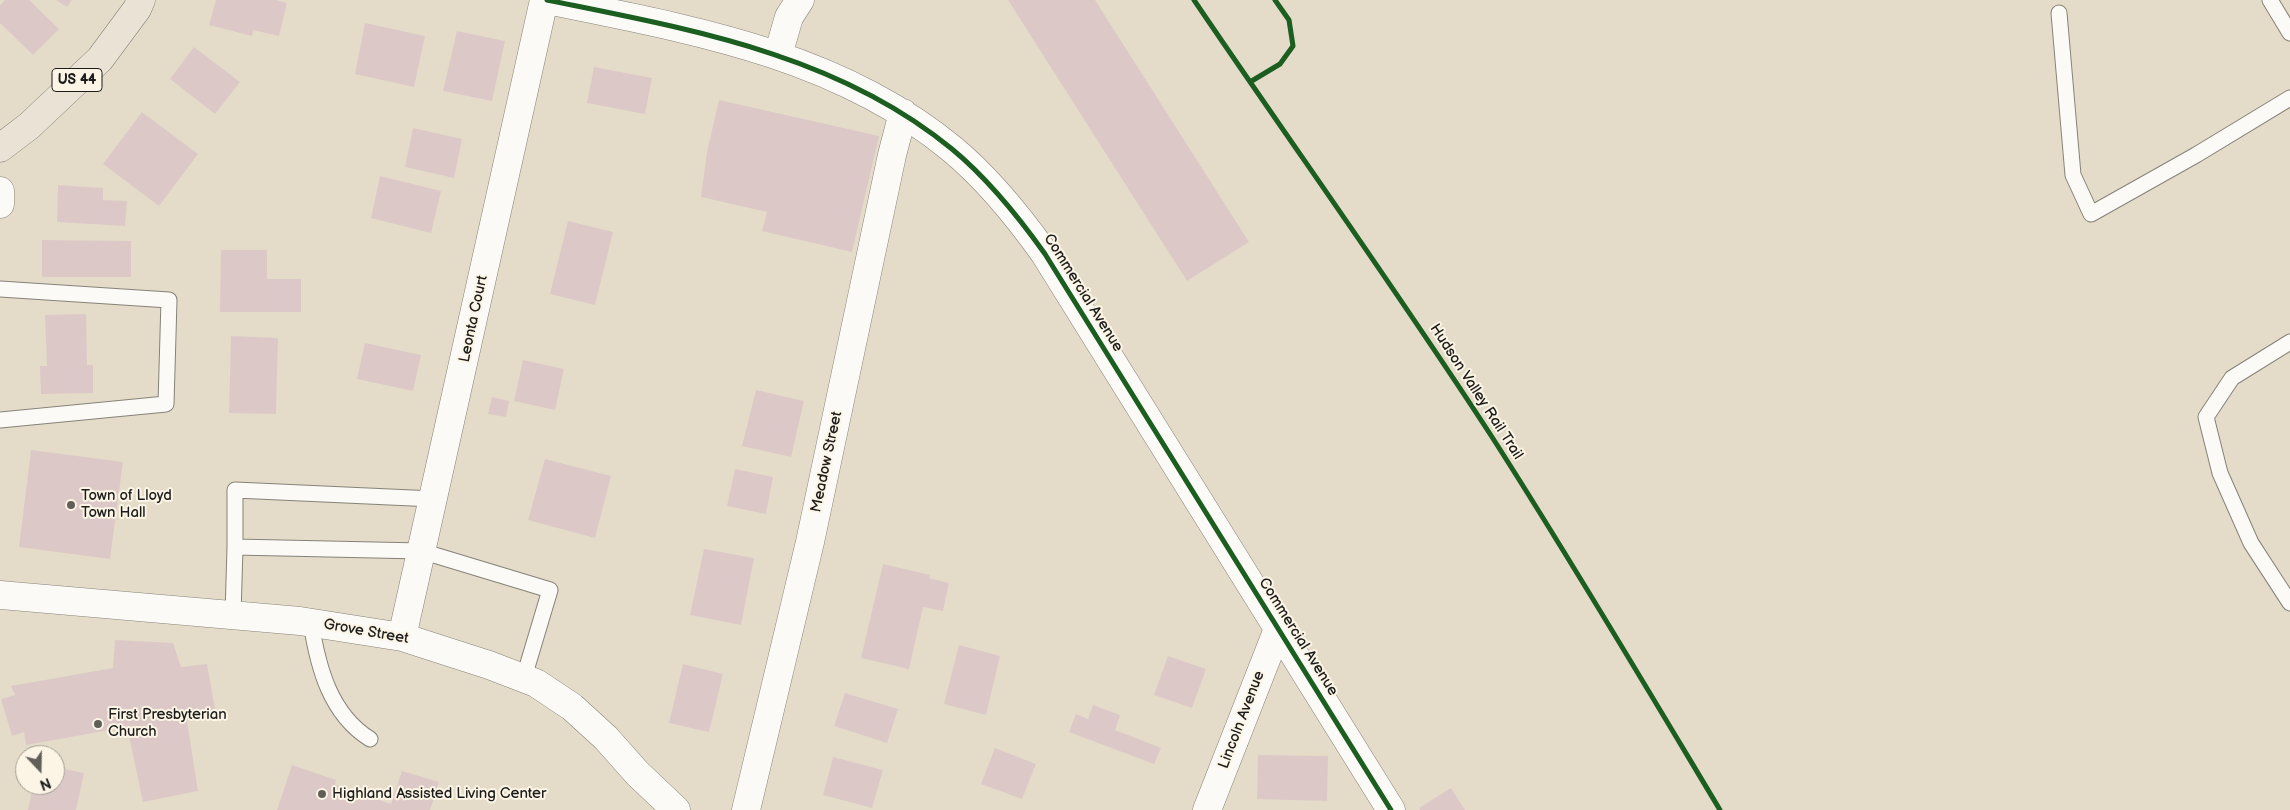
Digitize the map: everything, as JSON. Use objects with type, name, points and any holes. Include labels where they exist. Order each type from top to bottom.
[{"type":"main road","name":"US 44","points":[[0,148],[29,126],[100,59],[137,10],[141,0]]},
{"type":"street","name":"Commercial Avenue","points":[[545,0],[692,29],[778,55],[838,78],[865,90],[903,113],[953,150],[970,166],[998,194],[1036,241],[1391,810]]},
{"type":"street","name":"Leonta Court","points":[[402,637],[545,0]]},
{"type":"street","points":[[778,55],[789,17],[800,0]]},
{"type":"street","name":"Meadow Street","points":[[746,810],[810,542],[890,165],[903,113]]},
{"type":"street","points":[[0,191],[0,204]]},
{"type":"street","name":"Grove Street","points":[[0,595],[311,622],[402,637],[524,677],[572,707],[606,738],[637,773],[676,810]]},
{"type":"street","name":"Lincoln Avenue","points":[[1207,810],[1278,629]]},
{"type":"lane","points":[[2270,0],[2290,34]]},
{"type":"lane","points":[[2059,13],[2073,174],[2091,214],[2196,156],[2290,98]]},
{"type":"lane","points":[[0,289],[169,300],[166,404],[0,420]]},
{"type":"lane","points":[[2290,342],[2232,378],[2206,417],[2220,473],[2251,543],[2290,603]]},
{"type":"lane","points":[[233,615],[235,490],[434,499]]},
{"type":"lane","points":[[235,547],[421,552],[550,590],[524,677]]},
{"type":"lane","points":[[311,622],[319,662],[328,689],[344,717],[359,732],[370,739]]},
{"type":"building","points":[[5,0],[29,0],[59,29],[33,55],[0,23],[0,5]]},
{"type":"building","points":[[56,0],[72,0],[67,7]]},
{"type":"building","points":[[216,0],[276,0],[287,3],[279,36],[253,30],[252,36],[209,25]]},
{"type":"building","points":[[1008,0],[1095,0],[1249,242],[1187,281]]},
{"type":"building","points":[[365,23],[425,36],[414,87],[355,74]]},
{"type":"building","points":[[457,31],[505,41],[492,101],[443,91]]},
{"type":"building","points":[[194,47],[240,82],[215,114],[170,79]]},
{"type":"building","points":[[594,67],[652,78],[645,114],[587,103]]},
{"type":"building","points":[[719,100],[879,136],[852,252],[762,231],[767,212],[701,197],[707,152]]},
{"type":"building","points":[[142,112],[198,154],[159,206],[103,164]]},
{"type":"building","points":[[413,128],[462,139],[454,178],[405,167]]},
{"type":"building","points":[[380,176],[441,191],[431,233],[371,218]]},
{"type":"building","points":[[58,185],[103,188],[103,200],[127,201],[125,226],[57,222]]},
{"type":"building","points":[[568,221],[613,232],[595,305],[550,294]]},
{"type":"building","points":[[42,240],[131,241],[131,277],[42,277]]},
{"type":"building","points":[[221,250],[267,250],[267,279],[301,279],[301,312],[220,312]]},
{"type":"building","points":[[86,314],[87,365],[93,365],[93,393],[41,394],[40,366],[47,366],[45,315]]},
{"type":"building","points":[[231,336],[278,338],[276,414],[229,413]]},
{"type":"building","points":[[365,343],[421,355],[413,391],[357,379]]},
{"type":"building","points":[[523,360],[564,369],[555,410],[514,401]]},
{"type":"building","points":[[756,390],[804,401],[791,457],[742,446]]},
{"type":"building","points":[[492,397],[509,401],[506,417],[488,414]]},
{"type":"building","name":"Town of Lloyd Town Hall","points":[[31,450],[123,462],[110,559],[19,547]]},
{"type":"building","points":[[545,459],[611,476],[595,538],[528,520]]},
{"type":"building","points":[[735,469],[773,477],[766,514],[727,506]]},
{"type":"building","points":[[704,549],[754,558],[741,625],[690,615]]},
{"type":"building","points":[[883,564],[930,575],[929,578],[949,583],[943,611],[923,607],[909,669],[861,658]]},
{"type":"building","name":"First Presbyterian Church","points":[[115,640],[173,643],[181,667],[207,664],[216,714],[187,721],[198,791],[143,802],[127,727],[26,745],[24,732],[12,736],[1,699],[15,695],[11,686],[113,668]]},
{"type":"building","points":[[959,645],[1000,656],[986,715],[944,704]]},
{"type":"building","points":[[1168,656],[1206,669],[1192,708],[1154,695]]},
{"type":"building","points":[[683,664],[723,674],[709,732],[669,723]]},
{"type":"building","points":[[845,693],[898,709],[887,743],[834,726]]},
{"type":"building","points":[[1093,705],[1120,715],[1115,730],[1161,748],[1154,764],[1069,732],[1076,714],[1088,719]]},
{"type":"building","points":[[995,748],[1036,764],[1022,799],[981,784]]},
{"type":"building","points":[[1258,755],[1328,756],[1327,801],[1257,799]]},
{"type":"building","points":[[833,757],[883,770],[872,808],[823,795]]},
{"type":"building","name":"Highland Assisted Living Center","points":[[292,765],[336,780],[335,785],[391,804],[402,771],[439,782],[430,810],[277,810]]},
{"type":"building","points":[[65,769],[84,773],[76,810],[28,810],[31,795],[65,795]]},
{"type":"building","points":[[1451,788],[1465,810],[1420,810],[1419,808]]},
{"type":"cycle path","points":[[547,0],[707,35],[760,50],[811,68],[860,90],[907,117],[952,149],[978,172],[1013,212],[1045,254],[1391,810]]},
{"type":"cycle path","name":"Hudson Valley Rail Trail","points":[[1194,0],[1382,272],[1492,437],[1579,576],[1720,810]]},
{"type":"cycle path","points":[[1250,82],[1280,64],[1293,46],[1289,20],[1275,0]]},
{"type":"place","name":"Town of Lloyd Town Hall","points":[[71,505]]},
{"type":"place","name":"First Presbyterian Church","points":[[98,724]]},
{"type":"place","name":"Highland Assisted Living Center","points":[[322,794]]}]
